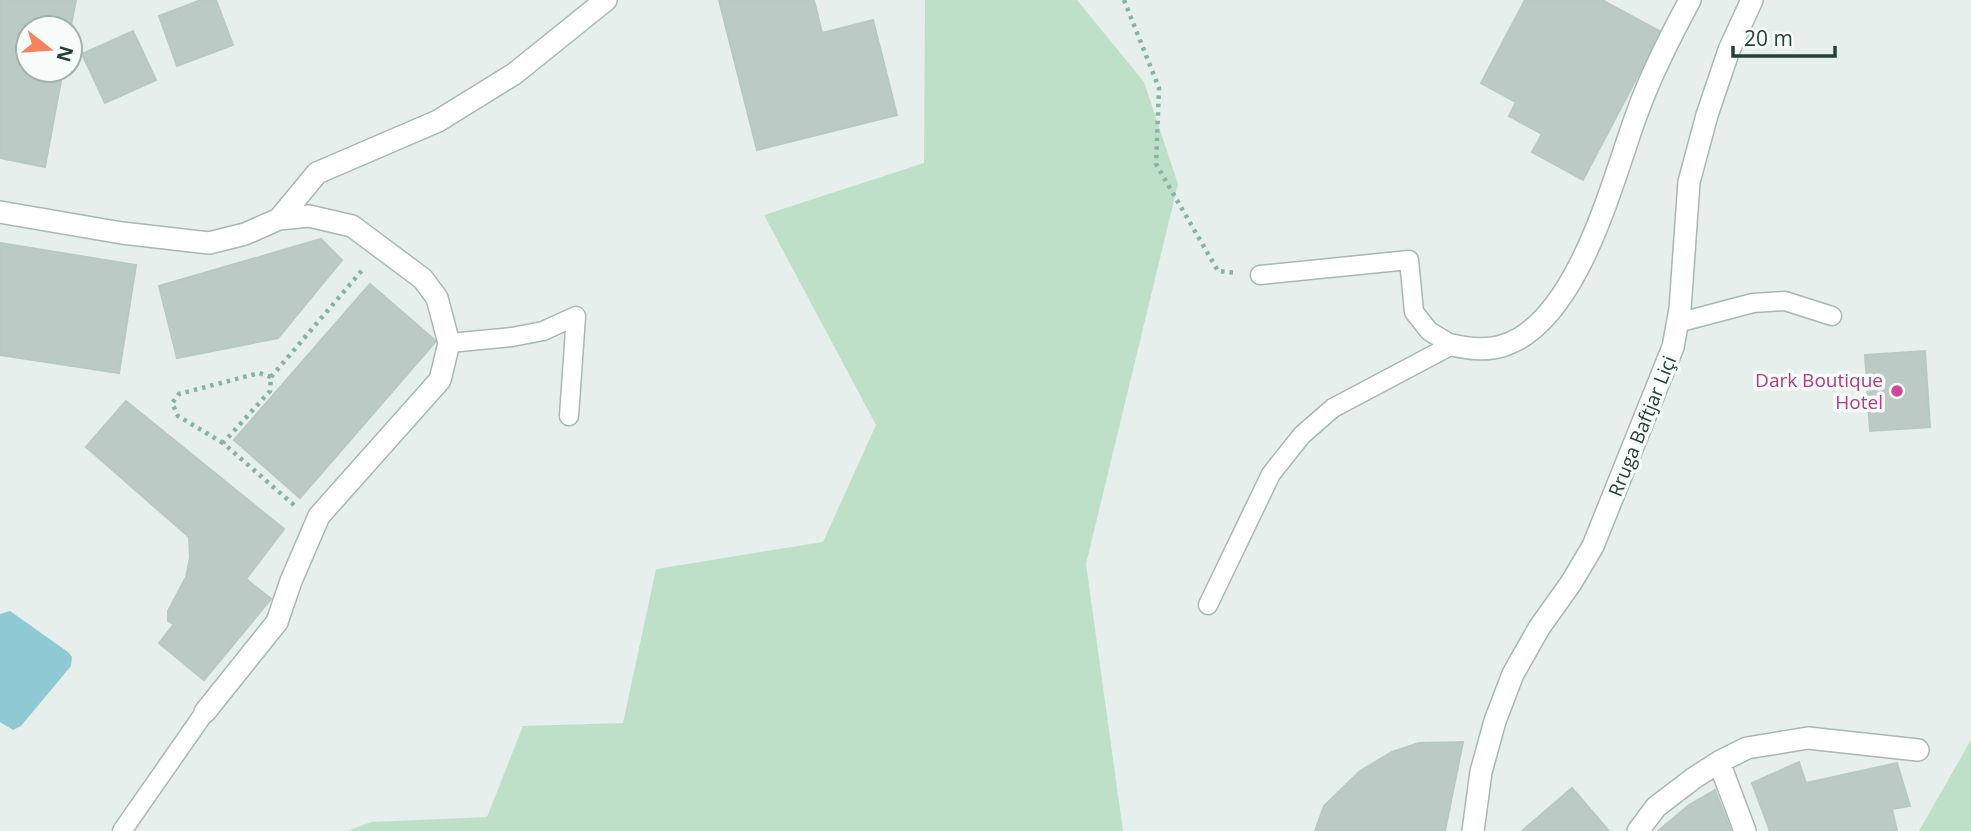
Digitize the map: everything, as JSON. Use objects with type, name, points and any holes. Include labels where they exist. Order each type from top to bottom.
[{"type":"street","points":[[279,219],[317,173],[438,121],[514,74],[606,0]]},
{"type":"street","points":[[1452,345],[1475,350],[1505,345],[1535,328],[1563,296],[1578,269],[1602,212],[1637,113],[1661,57],[1690,0]]},
{"type":"street","name":"Rruga Baftjar Liçi","points":[[1473,831],[1481,772],[1495,721],[1513,674],[1539,628],[1593,546],[1673,347],[1689,182],[1707,115],[1729,50],[1752,0]]},
{"type":"street","points":[[0,212],[122,233],[209,243],[245,234],[279,219],[309,216],[352,226],[423,279],[437,298],[449,343],[440,380],[318,516],[277,622],[205,712]]},
{"type":"street","points":[[1638,831],[1656,807],[1694,778],[1747,748],[1808,738],[1918,750]]},
{"type":"street","points":[[1719,762],[1745,831]]},
{"type":"lane","points":[[1260,275],[1409,260],[1414,312],[1429,331],[1452,345]]},
{"type":"lane","points":[[1677,323],[1753,303],[1784,301],[1832,316]]},
{"type":"lane","points":[[449,343],[543,331],[576,316],[569,416]]},
{"type":"lane","points":[[1208,605],[1270,474],[1302,435],[1333,408],[1452,345]]},
{"type":"lane","points":[[122,831],[205,712]]},
{"type":"path","points":[[1124,0],[1159,88],[1156,164],[1218,271]]},
{"type":"path","points":[[223,443],[270,391],[271,377],[363,269]]},
{"type":"path","points":[[271,377],[259,373],[179,394],[172,402],[178,416],[223,443],[299,509]]},
{"type":"green space","points":[[925,0],[1077,0],[1144,82],[1178,184],[1086,564],[1123,831],[347,831],[371,822],[487,817],[523,726],[623,723],[656,569],[823,542],[876,425],[764,215],[924,163]]},
{"type":"green space","points":[[1971,740],[1971,831],[1919,831]]},
{"type":"water","points":[[10,611],[72,657],[71,666],[21,726],[13,730],[0,722],[0,614]]},
{"type":"building","points":[[0,0],[76,0],[73,14],[14,14],[14,84],[60,84],[45,167],[0,158]]},
{"type":"building","points":[[201,0],[216,0],[233,45],[177,66],[159,16]]},
{"type":"building","points":[[719,0],[814,0],[822,33],[873,20],[897,115],[757,150]]},
{"type":"building","points":[[1525,0],[1602,0],[1661,32],[1583,180],[1532,152],[1542,134],[1509,116],[1516,102],[1481,83]]},
{"type":"building","points":[[133,31],[156,80],[105,103],[84,53]]},
{"type":"building","points":[[321,239],[342,260],[278,338],[177,358],[159,286]]},
{"type":"building","points":[[0,243],[136,265],[119,373],[0,355]]},
{"type":"building","points":[[370,284],[436,341],[300,498],[234,440]]},
{"type":"building","name":"Dark Boutique Hotel","points":[[1925,351],[1930,427],[1870,431],[1865,355]]},
{"type":"building","points":[[126,401],[284,529],[246,579],[271,599],[204,680],[159,643],[174,624],[168,621],[168,611],[186,577],[190,558],[189,537],[86,447]]},
{"type":"building","points":[[1463,742],[1445,831],[1315,831],[1324,806],[1360,771],[1392,752],[1419,743]]},
{"type":"building","points":[[1799,762],[1806,783],[1897,763],[1910,806],[1892,809],[1897,831],[1770,831],[1752,783]]},
{"type":"building","points":[[1572,788],[1609,831],[1522,831]]},
{"type":"building","points":[[1715,790],[1731,831],[1658,831],[1689,805]]},
{"type":"place","name":"Dark Boutique Hotel","points":[[1897,391]]}]
